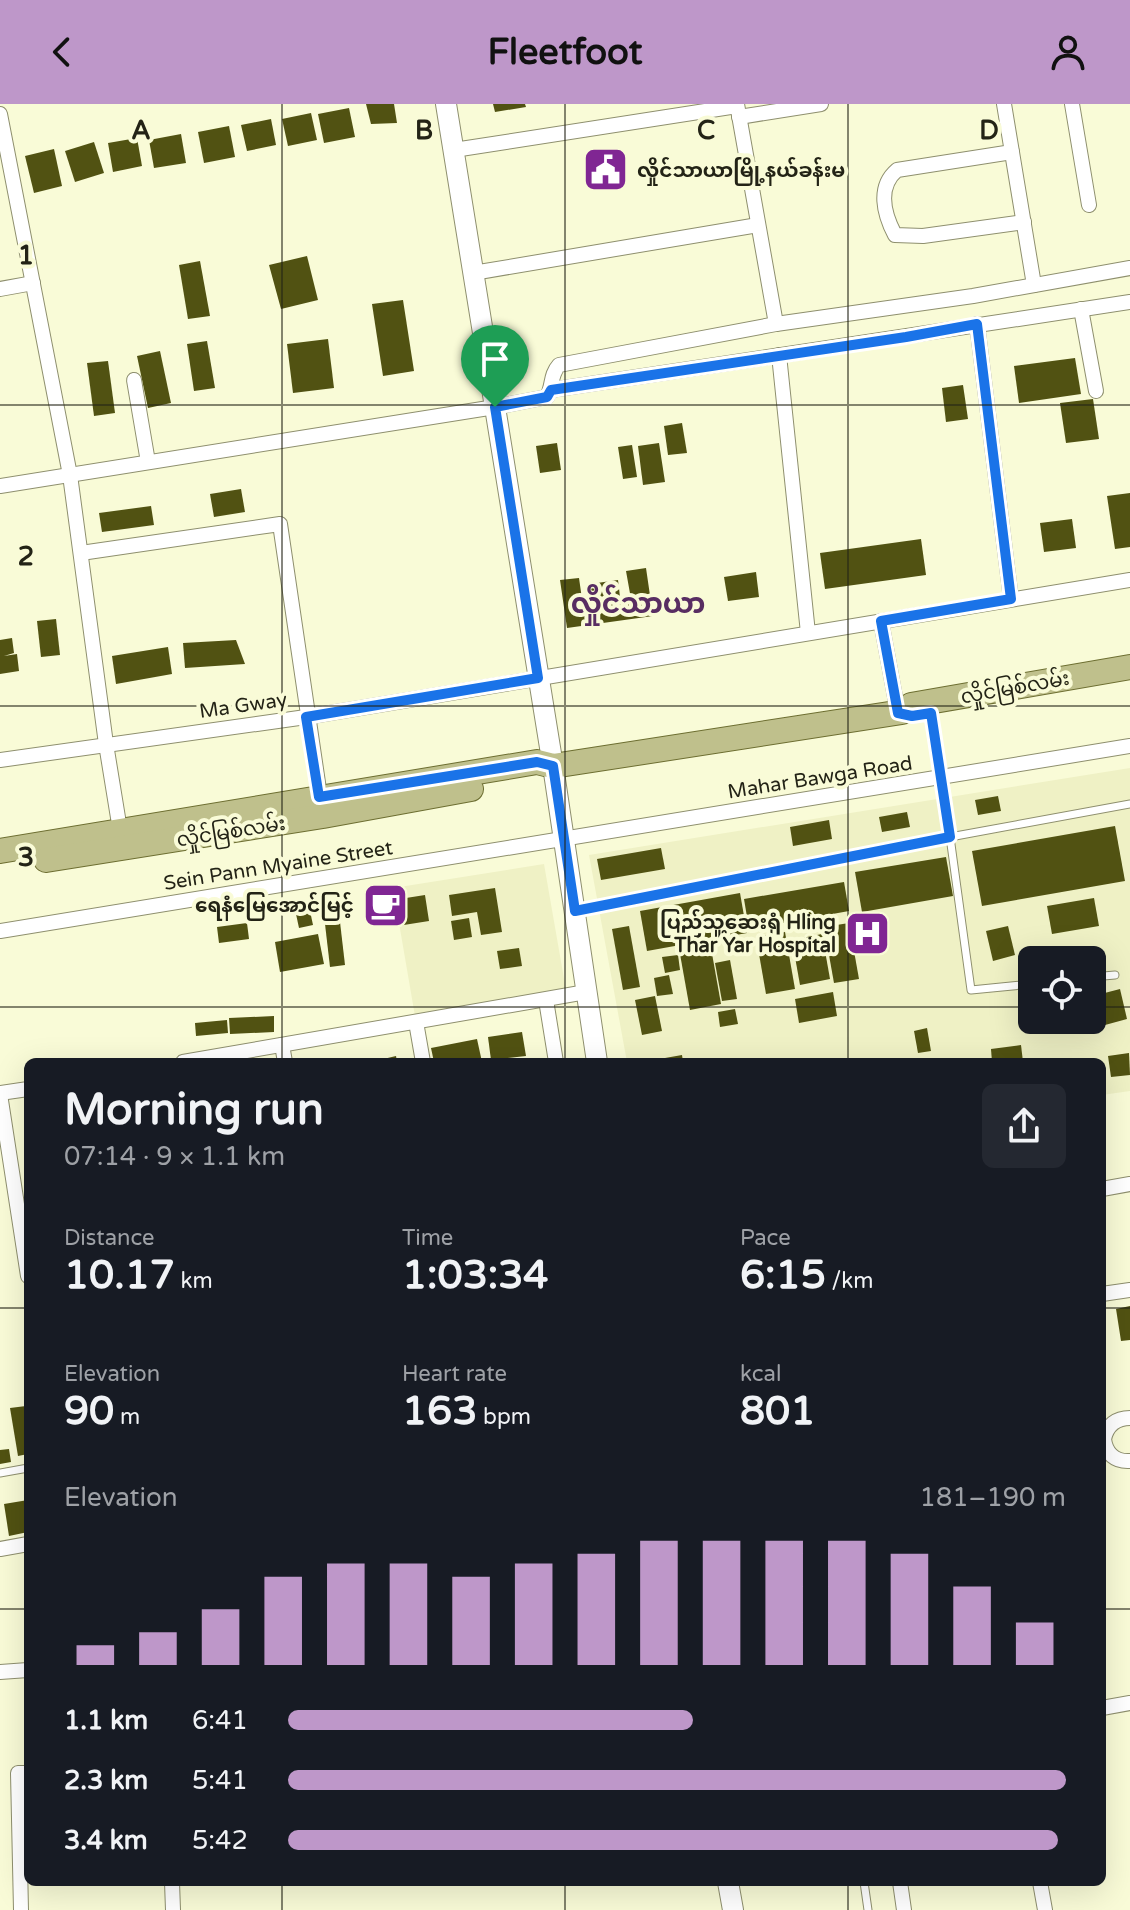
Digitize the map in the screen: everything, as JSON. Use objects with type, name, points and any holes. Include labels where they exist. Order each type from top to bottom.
[{"type":"main road","points":[[446,104],[553,766],[596,1058]]},
{"type":"main road","name":"လှိုင်မြစ်လမ်း","points":[[0,867],[122,840],[321,806],[537,762],[553,766],[900,712],[912,716],[930,708],[1130,667]]},
{"type":"main road","name":"လှိုင်မြစ်လမ်း","points":[[930,708],[1130,679]]},
{"type":"main road","name":"လှိုင်မြစ်လမ်း","points":[[0,851],[122,840]]},
{"type":"main road","points":[[729,1886],[733,1910]]},
{"type":"street","points":[[454,150],[737,109],[821,104]]},
{"type":"street","points":[[1004,104],[1034,285]]},
{"type":"street","points":[[1072,104],[1089,205]]},
{"type":"street","points":[[737,109],[776,324]]},
{"type":"street","points":[[0,114],[70,475],[122,840]]},
{"type":"street","points":[[1012,152],[897,170],[888,178],[883,194],[889,224],[895,235],[923,236],[1024,222]]},
{"type":"street","points":[[473,273],[758,225]]},
{"type":"street","points":[[0,486],[547,397],[554,370],[559,365],[776,324],[1130,268]]},
{"type":"street","points":[[0,289],[33,283]]},
{"type":"street","points":[[551,390],[1130,302]]},
{"type":"street","points":[[1081,309],[1096,391]]},
{"type":"street","points":[[977,324],[1011,599]]},
{"type":"street","points":[[779,355],[808,633]]},
{"type":"street","points":[[134,380],[148,462]]},
{"type":"street","points":[[81,553],[280,524],[321,806]]},
{"type":"street","name":"Ma Gway","points":[[0,760],[306,717],[1130,580]]},
{"type":"street","points":[[881,621],[900,712]]},
{"type":"street","name":"Mahar Bawga Road","points":[[563,838],[1130,746]]},
{"type":"street","name":"Sein Pann Myaine Street","points":[[0,931],[563,838]]},
{"type":"street","points":[[206,1058],[586,992]]},
{"type":"street","points":[[546,1000],[555,1058]]},
{"type":"street","points":[[416,1022],[422,1058]]},
{"type":"street","points":[[282,1045],[284,1058]]},
{"type":"street","points":[[24,1090],[0,1094],[24,1250]]},
{"type":"street","points":[[1106,1188],[1130,1184]]},
{"type":"street","points":[[1106,1293],[1130,1290]]},
{"type":"street","points":[[1106,1432],[1109,1425],[1122,1418],[1130,1418]]},
{"type":"street","points":[[1106,1446],[1114,1458],[1130,1463]]},
{"type":"street","points":[[0,1549],[24,1545]]},
{"type":"street","points":[[0,1672],[24,1670]]},
{"type":"street","points":[[1106,1707],[1130,1703]]},
{"type":"street","points":[[21,1910],[18,1773],[24,1773]]},
{"type":"street","points":[[172,1886],[173,1910]]},
{"type":"street","points":[[901,1886],[904,1910]]},
{"type":"street","points":[[1041,1886],[1045,1910]]},
{"type":"lane","points":[[930,708],[971,990],[1018,985]]},
{"type":"lane","points":[[575,911],[1130,804]]},
{"type":"lane","points":[[1106,976],[1115,975]]},
{"type":"lane","points":[[0,1473],[24,1469]]},
{"type":"lane","points":[[865,1886],[868,1910]]},
{"type":"shaded area","name":"ပြည်သူ့ဆေးရုံ Hling Thar Yar Hospital","points":[[1130,768],[1130,1091],[1106,1094],[1106,1058],[626,1058],[589,855]]},
{"type":"shaded area","points":[[544,864],[567,996],[416,1022],[393,888]]},
{"type":"building","points":[[366,104],[394,104],[397,123],[371,124]]},
{"type":"building","points":[[493,104],[525,104],[526,107],[495,112]]},
{"type":"building","points":[[349,108],[355,137],[324,143],[318,114]]},
{"type":"building","points":[[311,113],[317,140],[288,146],[282,119]]},
{"type":"building","points":[[271,119],[276,145],[247,151],[241,125]]},
{"type":"building","points":[[229,126],[235,157],[204,163],[198,132]]},
{"type":"building","points":[[181,134],[186,163],[154,168],[149,140]]},
{"type":"building","points":[[137,138],[142,166],[113,172],[108,143]]},
{"type":"building","points":[[94,142],[104,173],[75,182],[65,151]]},
{"type":"building","points":[[54,149],[62,186],[34,193],[25,156]]},
{"type":"building","points":[[307,256],[318,300],[281,309],[269,265]]},
{"type":"building","points":[[200,261],[210,316],[188,319],[179,265]]},
{"type":"building","points":[[403,300],[414,371],[383,376],[372,304]]},
{"type":"building","points":[[328,339],[334,388],[293,393],[287,344]]},
{"type":"building","points":[[207,341],[215,388],[194,391],[187,344]]},
{"type":"building","points":[[160,351],[171,403],[148,408],[137,356]]},
{"type":"building","points":[[1075,358],[1081,394],[1019,403],[1014,366]]},
{"type":"building","points":[[108,361],[115,413],[94,416],[87,363]]},
{"type":"building","points":[[963,385],[968,419],[946,422],[942,388]]},
{"type":"building","points":[[1093,399],[1099,439],[1066,443],[1060,403]]},
{"type":"building","points":[[682,423],[687,453],[668,455],[664,426]]},
{"type":"building","points":[[557,443],[561,470],[540,473],[536,446]]},
{"type":"building","points":[[659,443],[665,482],[643,485],[638,446]]},
{"type":"building","points":[[632,445],[637,477],[623,479],[618,447]]},
{"type":"building","points":[[241,489],[245,512],[214,517],[210,494]]},
{"type":"building","points":[[1130,493],[1130,547],[1115,549],[1107,496]]},
{"type":"building","points":[[151,506],[154,525],[102,532],[99,513]]},
{"type":"building","points":[[1072,519],[1076,548],[1044,552],[1040,523]]},
{"type":"building","points":[[921,539],[926,575],[825,589],[820,553]]},
{"type":"building","points":[[646,568],[653,616],[567,628],[560,580],[579,578],[583,606],[631,599],[626,571]]},
{"type":"building","points":[[756,572],[759,597],[728,601],[724,577]]},
{"type":"building","points":[[618,580],[620,597],[593,601],[590,584]]},
{"type":"building","points":[[56,619],[60,655],[41,657],[37,621]]},
{"type":"building","points":[[12,638],[14,653],[4,656],[17,654],[19,671],[0,674],[0,640]]},
{"type":"building","points":[[236,640],[245,664],[185,668],[183,643]]},
{"type":"building","points":[[168,647],[172,674],[116,684],[112,656]]},
{"type":"building","points":[[998,796],[1001,811],[978,815],[975,800]]},
{"type":"building","points":[[907,812],[910,827],[882,832],[879,817]]},
{"type":"building","points":[[829,820],[832,839],[793,846],[790,827]]},
{"type":"building","points":[[1115,826],[1125,881],[982,906],[972,851]]},
{"type":"building","points":[[661,848],[665,869],[601,880],[597,859]]},
{"type":"building","points":[[946,857],[953,896],[862,912],[855,872]]},
{"type":"building","points":[[844,882],[849,911],[749,929],[744,899]]},
{"type":"building","points":[[495,888],[502,932],[481,935],[477,912],[452,916],[449,895]]},
{"type":"building","points":[[740,893],[747,933],[647,951],[640,911]]},
{"type":"building","points":[[425,895],[429,921],[391,927],[387,901]]},
{"type":"building","points":[[1094,898],[1099,926],[1052,934],[1047,906]]},
{"type":"building","points":[[310,911],[313,925],[299,928],[296,914]]},
{"type":"building","points":[[469,918],[472,937],[454,940],[451,921]]},
{"type":"building","points":[[340,922],[345,965],[330,967],[325,924]]},
{"type":"building","points":[[247,923],[249,939],[219,943],[217,927]]},
{"type":"building","points":[[849,923],[859,979],[834,983],[824,927]]},
{"type":"building","points":[[629,926],[640,987],[623,990],[612,929]]},
{"type":"building","points":[[1008,926],[1015,955],[993,961],[986,931]]},
{"type":"building","points":[[785,932],[795,989],[766,994],[756,937]]},
{"type":"building","points":[[318,934],[324,964],[280,972],[275,942]]},
{"type":"building","points":[[822,934],[830,979],[800,985],[792,940]]},
{"type":"building","points":[[519,948],[522,966],[500,969],[497,951]]},
{"type":"building","points":[[711,948],[721,1004],[690,1010],[680,954]]},
{"type":"building","points":[[678,955],[680,970],[665,973],[662,957]]},
{"type":"building","points":[[730,960],[737,999],[722,1001],[715,963]]},
{"type":"building","points":[[669,975],[673,994],[657,996],[654,978]]},
{"type":"building","points":[[1120,989],[1127,1019],[1106,1025],[1106,993]]},
{"type":"building","points":[[833,992],[837,1016],[799,1023],[795,999]]},
{"type":"building","points":[[655,996],[662,1031],[642,1035],[635,1000]]},
{"type":"building","points":[[735,1009],[738,1024],[720,1027],[718,1012]]},
{"type":"building","points":[[274,1016],[274,1032],[230,1034],[229,1018]]},
{"type":"building","points":[[227,1020],[228,1033],[196,1036],[195,1023]]},
{"type":"building","points":[[927,1028],[931,1051],[918,1053],[914,1031]]},
{"type":"building","points":[[522,1032],[526,1056],[491,1058],[488,1037]]},
{"type":"building","points":[[477,1039],[481,1058],[433,1058],[431,1048]]},
{"type":"building","points":[[1021,1045],[1023,1058],[992,1058],[991,1049]]},
{"type":"building","points":[[1129,1053],[1130,1075],[1111,1077],[1108,1056]]},
{"type":"building","points":[[1130,1306],[1130,1340],[1121,1341],[1116,1309]]},
{"type":"building","points":[[24,1406],[24,1455],[18,1456],[10,1408]]},
{"type":"building","points":[[9,1449],[11,1462],[0,1464],[0,1450]]},
{"type":"building","points":[[24,1501],[24,1533],[9,1536],[4,1504]]},
{"type":"place","name":"လှိုင်သာယာမြို့နယ်ခန်းမ","points":[[606,170]]},
{"type":"place","name":"ရေနံမြေအောင်မြင့်","points":[[385,905]]},
{"type":"place","name":"ပြည်သူ့ဆေးရုံ Hling Thar Yar Hospital","points":[[867,933]]},
{"type":"district","name":"လှိုင်သာယာ","points":[[638,603]]},
{"type":"route","points":[[977,324],[1011,599],[881,621],[898,713],[912,716],[931,713],[950,837],[575,911],[553,766],[537,762],[319,797],[306,717],[538,678],[495,407],[547,397],[551,390],[977,324]]}]
